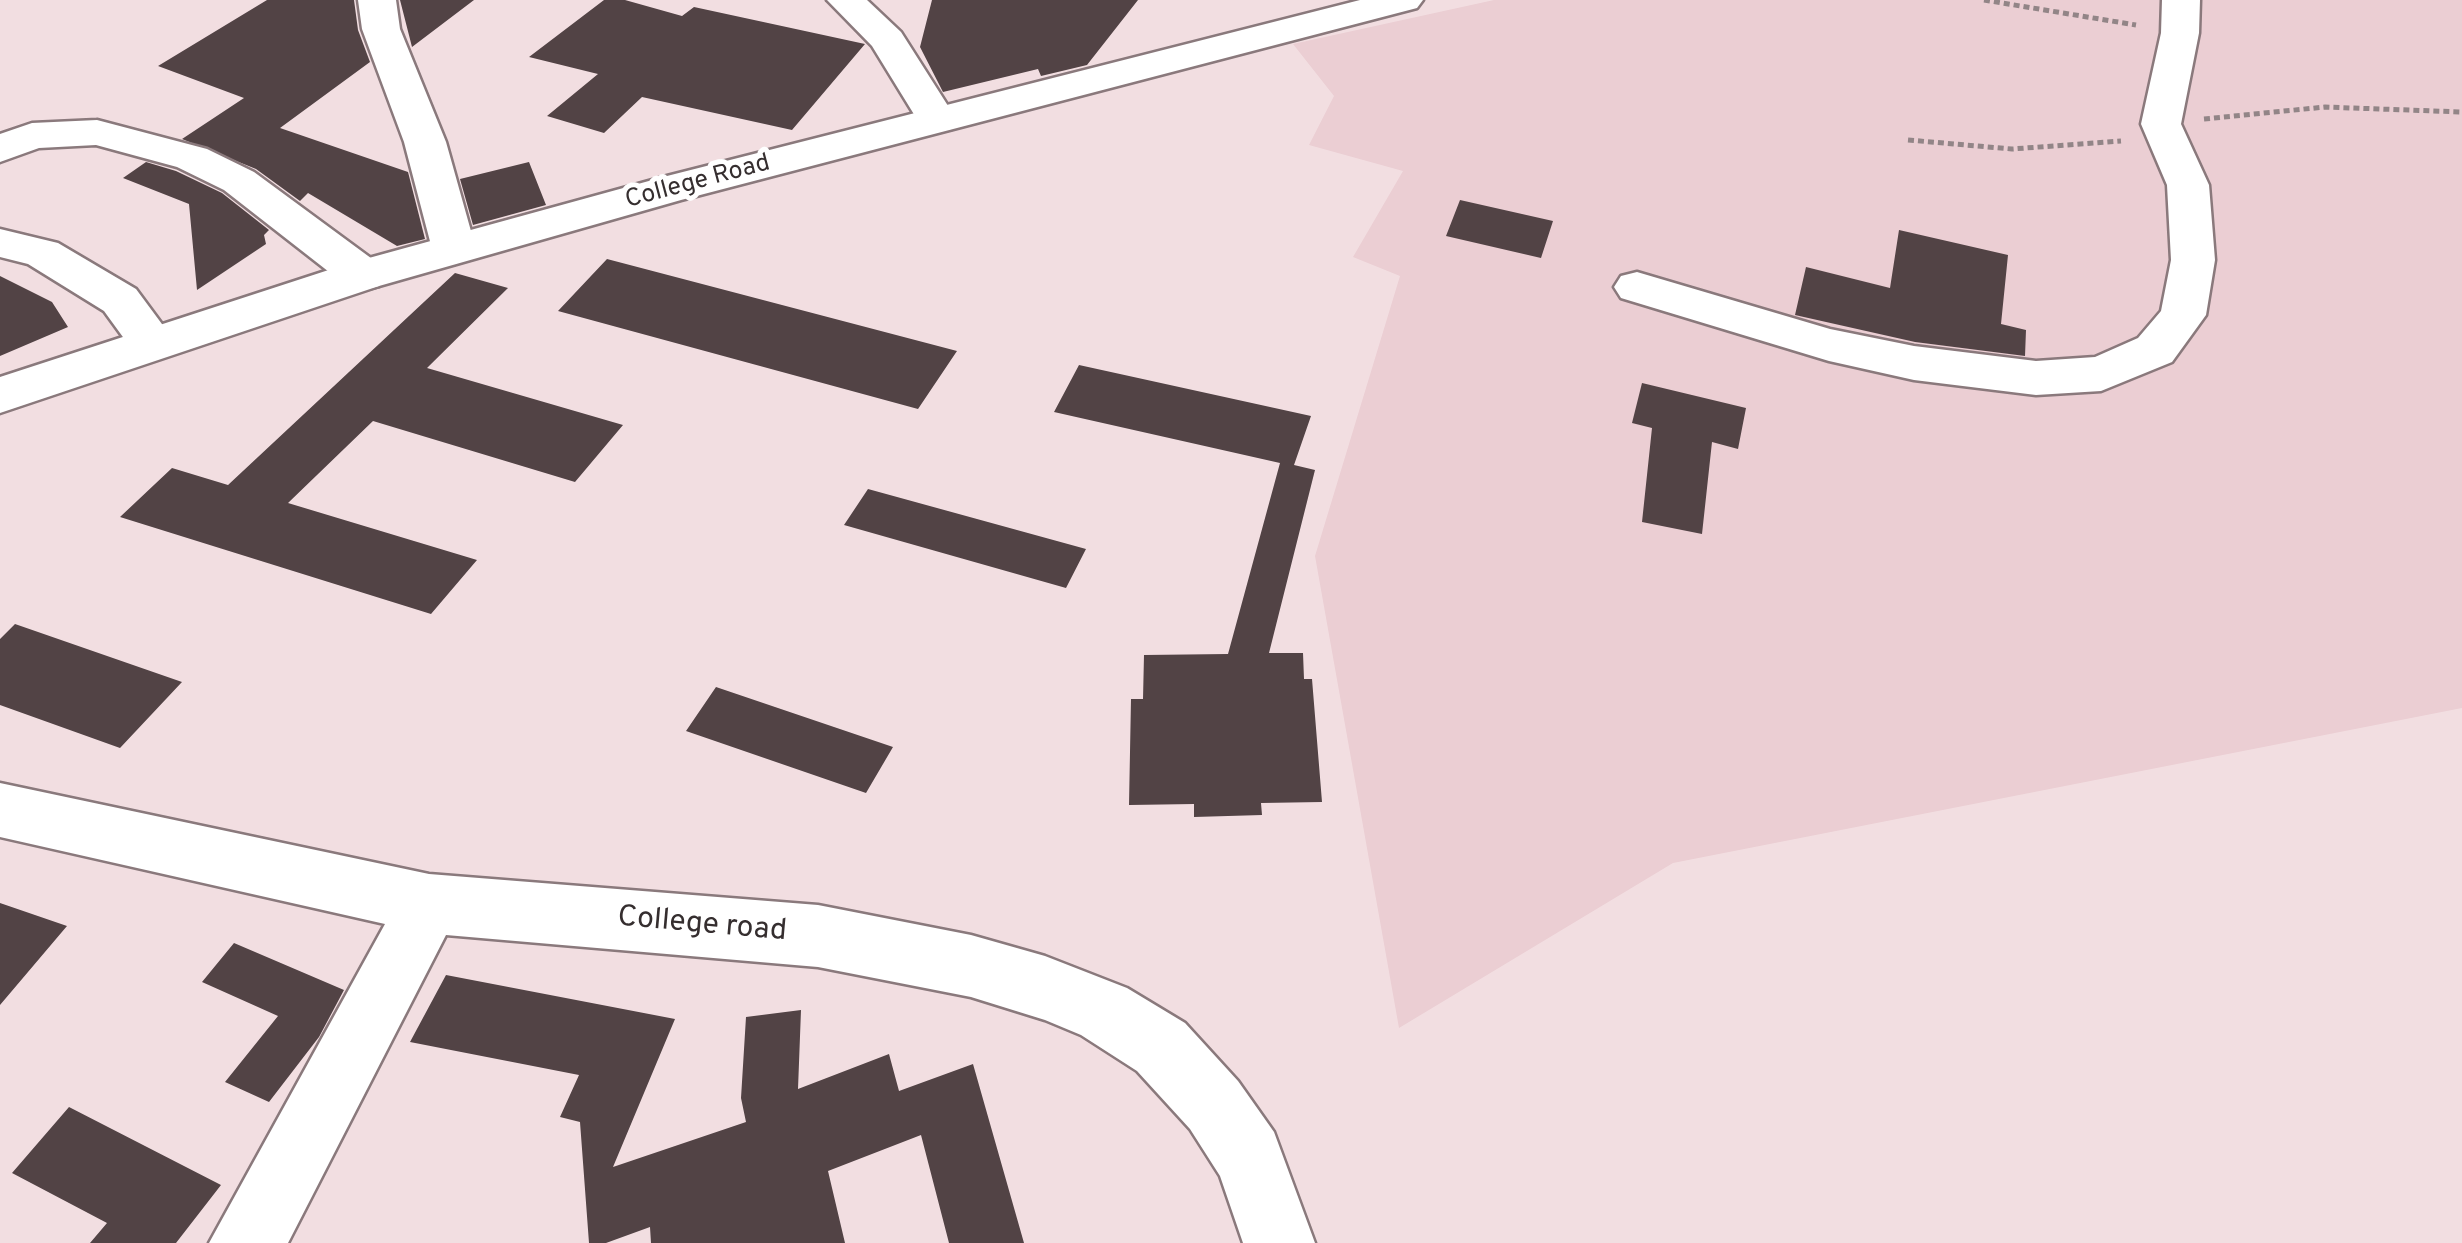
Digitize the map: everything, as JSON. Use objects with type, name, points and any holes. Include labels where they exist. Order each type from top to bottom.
[{"type":"street","points":[[377,0],[381,29],[425,142],[454,250]]},
{"type":"street","points":[[846,0],[887,40],[937,120]]},
{"type":"street","name":"College Road","points":[[0,396],[363,274],[1404,0]]},
{"type":"street","points":[[1637,288],[1829,345],[1914,362],[2036,378],[2101,374],[2155,350],[2183,315],[2193,260],[2188,185],[2161,124],[2181,16]]},
{"type":"street","points":[[0,148],[32,136],[97,132],[192,158],[239,181],[363,274]]},
{"type":"street","points":[[0,242],[42,253],[120,300],[153,342]]},
{"type":"street","name":"College road","points":[[0,810],[428,904],[818,936],[971,966],[1104,1010],[1161,1047],[1214,1105],[1250,1156],[1279,1243]]},
{"type":"street","points":[[244,1243],[270,1206],[428,904]]},
{"type":"path","points":[[1984,0],[2181,16]]},
{"type":"shaded area","points":[[1494,0],[2462,0],[2462,708],[1673,863],[1399,1028],[1315,556],[1400,276],[1353,257],[1403,171],[1309,145],[1334,96],[1293,44]]},
{"type":"building","points":[[267,0],[354,0],[358,30],[370,62],[280,128],[408,172],[425,239],[397,246],[308,193],[300,201],[256,169],[182,139],[244,98],[158,66]]},
{"type":"building","points":[[400,0],[474,0],[412,47]]},
{"type":"building","points":[[604,0],[625,0],[682,16],[694,7],[865,44],[792,130],[642,97],[604,133],[547,116],[598,74],[529,57]]},
{"type":"building","points":[[932,0],[1138,0],[1087,65],[1041,76],[1038,69],[943,92],[920,47]]},
{"type":"building","points":[[146,162],[222,193],[269,230],[264,235],[266,244],[197,290],[189,204],[123,178]]},
{"type":"building","points":[[529,162],[546,205],[473,225],[460,179]]},
{"type":"building","points":[[1460,200],[1553,221],[1541,258],[1446,236]]},
{"type":"building","points":[[1899,230],[2008,255],[2001,324],[2026,330],[2025,356],[1915,342],[1795,315],[1806,267],[1890,288]]},
{"type":"building","points":[[607,259],[957,351],[918,409],[558,311]]},
{"type":"building","points":[[455,273],[508,288],[427,368],[623,425],[575,482],[373,421],[288,503],[477,560],[431,614],[120,517],[172,468],[228,485]]},
{"type":"building","points":[[0,276],[52,302],[68,327],[0,356]]},
{"type":"building","points":[[1079,365],[1311,416],[1294,465],[1315,470],[1269,653],[1303,653],[1304,679],[1312,679],[1322,802],[1261,803],[1262,815],[1194,817],[1194,804],[1129,805],[1131,699],[1143,699],[1144,655],[1228,654],[1280,463],[1054,412]]},
{"type":"building","points":[[1642,383],[1746,408],[1738,449],[1712,442],[1702,534],[1642,522],[1652,428],[1632,423]]},
{"type":"building","points":[[868,489],[1086,549],[1066,588],[844,525]]},
{"type":"building","points":[[15,624],[182,682],[120,748],[0,705],[0,639]]},
{"type":"building","points":[[716,687],[893,747],[866,793],[686,731]]},
{"type":"building","points":[[0,903],[67,926],[0,1005]]},
{"type":"building","points":[[234,943],[344,990],[319,1037],[269,1102],[225,1082],[278,1016],[202,982]]},
{"type":"building","points":[[446,975],[675,1019],[613,1167],[746,1122],[741,1098],[746,1017],[801,1010],[798,1089],[889,1054],[899,1091],[973,1064],[1024,1243],[949,1243],[921,1135],[828,1171],[845,1243],[651,1243],[650,1227],[606,1243],[589,1243],[580,1122],[560,1117],[579,1075],[410,1042]]},
{"type":"building","points":[[69,1107],[221,1185],[176,1243],[90,1243],[107,1223],[12,1173]]}]
